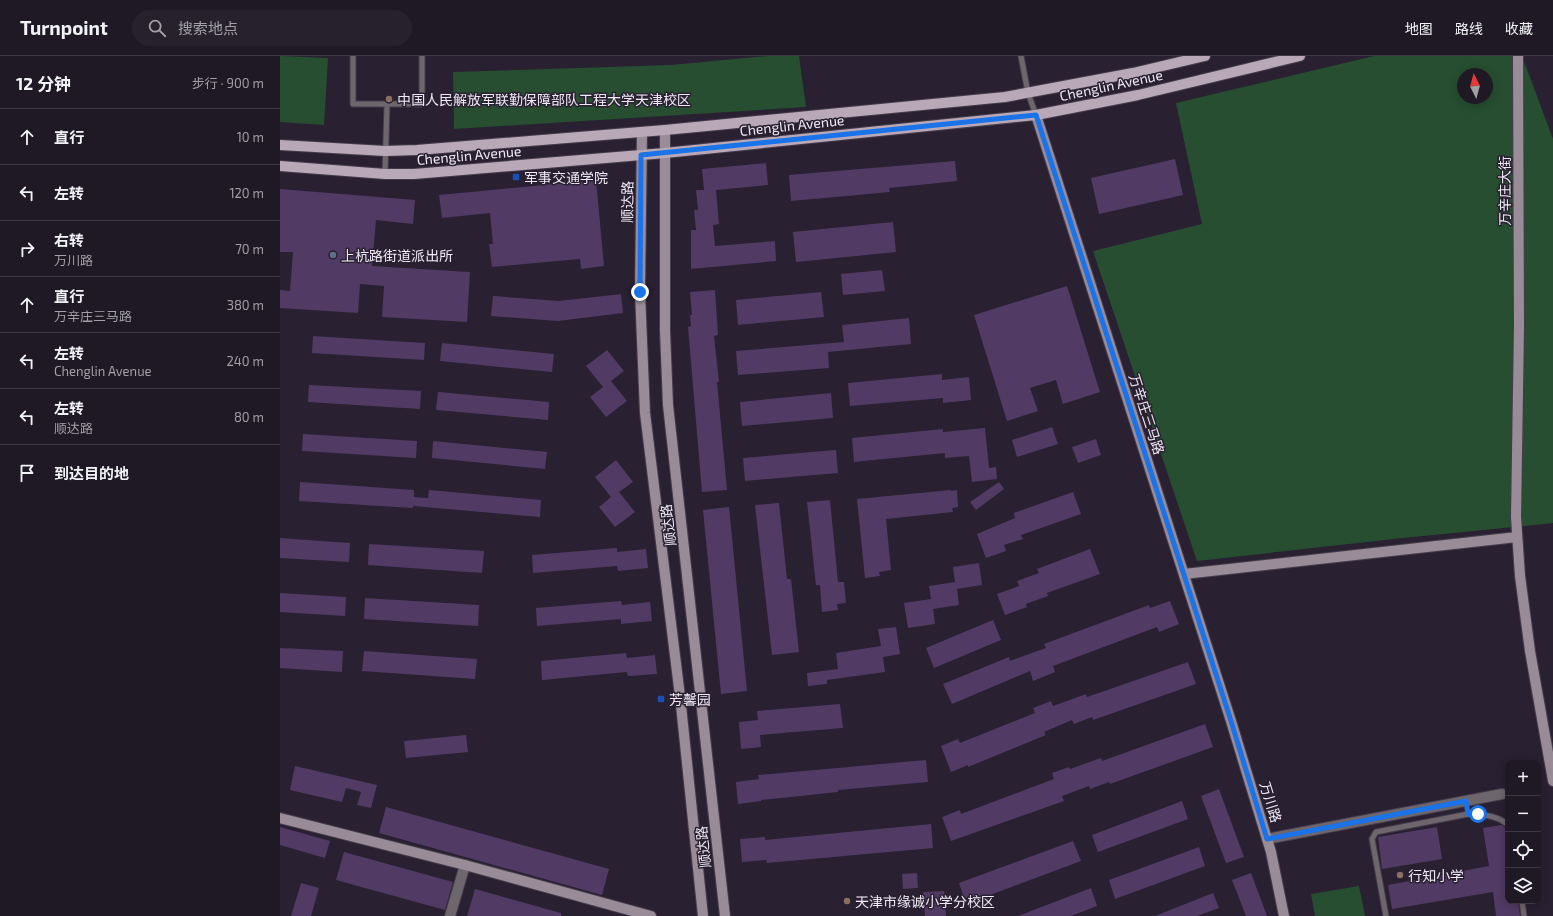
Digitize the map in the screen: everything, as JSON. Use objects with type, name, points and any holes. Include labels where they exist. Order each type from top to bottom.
[{"type":"main road","name":"Chenglin Avenue","points":[[280,145],[385,151],[417,150],[665,130],[942,104],[1028,93],[1133,73],[1205,56]]},
{"type":"main road","name":"Chenglin Avenue","points":[[280,166],[385,174],[414,174],[665,153],[1036,115],[1138,95],[1300,56]]},
{"type":"street","name":"万辛庄大街","points":[[1518,56],[1519,327],[1516,460],[1517,536],[1520,576],[1530,651],[1553,781]]},
{"type":"street","name":"万辛庄三马路","points":[[1036,115],[1231,721]]},
{"type":"street","name":"顺达路","points":[[665,130],[665,331],[668,404],[725,916]]},
{"type":"street","name":"顺达路","points":[[642,132],[640,292],[645,413],[679,688],[703,916]]},
{"type":"street","points":[[1184,574],[1517,536]]},
{"type":"street","name":"万川路","points":[[1231,721],[1267,839],[1284,916]]},
{"type":"street","points":[[1267,839],[1502,794]]},
{"type":"street","points":[[280,818],[465,865],[651,916]]},
{"type":"street","points":[[450,916],[465,865]]},
{"type":"lane","points":[[353,56],[353,104],[422,104],[422,56]]},
{"type":"lane","points":[[1021,56],[1028,93],[1036,115]]},
{"type":"lane","points":[[385,174],[387,104]]},
{"type":"lane","points":[[1466,801],[1468,814]]},
{"type":"lane","points":[[1386,916],[1372,839],[1376,832],[1468,814],[1478,814],[1505,822]]},
{"type":"lane","points":[[1522,904],[1524,916]]},
{"type":"green space","points":[[280,56],[328,58],[324,125],[280,122]]},
{"type":"green space","points":[[768,56],[799,56],[806,107],[454,129],[453,72],[671,65]]},
{"type":"green space","points":[[1374,56],[1522,56],[1553,139],[1553,523],[1197,561],[1093,251],[1202,224],[1176,103]]},
{"type":"green space","points":[[1359,886],[1365,916],[1315,916],[1311,894]]},
{"type":"building","points":[[1175,159],[1183,195],[1099,214],[1091,178]]},
{"type":"building","points":[[955,161],[957,181],[889,188],[890,192],[791,201],[789,175]]},
{"type":"building","points":[[766,163],[768,185],[716,190],[719,224],[713,225],[715,246],[775,241],[776,261],[691,269],[691,230],[696,230],[694,210],[698,210],[696,190],[704,190],[702,169]]},
{"type":"building","points":[[596,180],[604,266],[581,269],[580,259],[492,267],[489,244],[493,244],[490,213],[442,218],[439,195]]},
{"type":"building","points":[[280,189],[415,200],[413,224],[376,220],[372,266],[470,272],[467,322],[382,317],[384,286],[360,284],[358,313],[280,308],[280,290],[290,291],[293,252],[280,252]]},
{"type":"building","points":[[893,222],[896,252],[796,262],[793,232]]},
{"type":"building","points":[[882,270],[885,291],[843,295],[841,274]]},
{"type":"building","points":[[1067,286],[1100,392],[1063,404],[1056,380],[1030,388],[1038,411],[1007,421],[974,315]]},
{"type":"building","points":[[715,290],[718,335],[714,336],[727,490],[702,492],[688,327],[691,326],[690,315],[692,315],[690,292]]},
{"type":"building","points":[[821,292],[824,317],[738,325],[736,300]]},
{"type":"building","points":[[621,294],[623,313],[558,321],[491,316],[493,296],[559,301]]},
{"type":"building","points":[[909,318],[911,344],[828,352],[829,368],[738,375],[736,351],[844,342],[842,325]]},
{"type":"building","points":[[313,336],[425,343],[424,360],[312,353]]},
{"type":"building","points":[[442,343],[554,354],[552,372],[440,361]]},
{"type":"building","points":[[607,350],[624,371],[611,381],[627,401],[606,417],[590,397],[603,387],[586,366]]},
{"type":"building","points":[[942,374],[942,380],[969,377],[971,400],[943,403],[943,398],[850,406],[848,383]]},
{"type":"building","points":[[309,385],[421,391],[420,409],[308,402]]},
{"type":"building","points":[[438,392],[549,402],[548,420],[436,410]]},
{"type":"building","points":[[831,393],[833,418],[742,426],[740,402]]},
{"type":"building","points":[[1052,427],[1058,444],[1017,457],[1012,440]]},
{"type":"building","points":[[985,428],[989,468],[996,467],[997,479],[972,482],[969,456],[945,458],[945,453],[854,462],[852,438],[943,429],[943,432]]},
{"type":"building","points":[[303,434],[417,441],[416,458],[302,451]]},
{"type":"building","points":[[1096,439],[1101,455],[1078,463],[1072,447]]},
{"type":"building","points":[[433,441],[547,452],[545,469],[432,458]]},
{"type":"building","points":[[836,450],[838,473],[745,481],[743,458]]},
{"type":"building","points":[[616,460],[633,482],[619,492],[635,512],[615,527],[599,507],[611,497],[595,477]]},
{"type":"building","points":[[300,482],[414,490],[414,497],[428,498],[429,490],[541,500],[540,517],[413,506],[413,508],[299,501]]},
{"type":"building","points":[[999,482],[1004,489],[976,510],[970,502]]},
{"type":"building","points":[[957,490],[958,507],[952,508],[953,512],[886,519],[891,570],[879,572],[880,576],[865,578],[857,499]]},
{"type":"building","points":[[1073,492],[1081,514],[1021,535],[1023,539],[1004,545],[1006,551],[986,558],[977,534],[1015,518],[1014,513]]},
{"type":"building","points":[[830,500],[838,582],[844,582],[846,603],[837,604],[838,610],[822,612],[820,585],[816,585],[807,502]]},
{"type":"building","points":[[779,503],[787,579],[791,579],[799,652],[772,655],[755,505]]},
{"type":"building","points":[[729,507],[747,691],[721,694],[703,510]]},
{"type":"building","points":[[280,538],[350,543],[349,562],[280,558]]},
{"type":"building","points":[[369,544],[484,551],[482,573],[368,565]]},
{"type":"building","points":[[617,548],[617,552],[646,549],[648,568],[618,571],[617,566],[533,573],[532,555]]},
{"type":"building","points":[[1090,549],[1100,574],[1047,593],[1048,596],[1026,604],[1027,607],[1005,615],[997,594],[1019,586],[1017,581],[1039,573],[1037,569]]},
{"type":"building","points":[[979,563],[982,585],[957,589],[959,605],[933,609],[935,624],[908,628],[904,603],[931,599],[929,586],[955,582],[953,567]]},
{"type":"building","points":[[280,593],[346,597],[345,616],[280,612]]},
{"type":"building","points":[[365,598],[479,605],[478,626],[364,619]]},
{"type":"building","points":[[621,601],[622,605],[650,602],[652,621],[621,624],[621,619],[537,626],[536,608]]},
{"type":"building","points":[[1170,601],[1179,624],[1159,632],[1157,627],[1053,666],[1055,672],[1033,681],[1030,671],[952,704],[943,684],[1009,657],[1010,661],[1046,648],[1044,644],[1149,605],[1150,608]]},
{"type":"building","points":[[993,620],[1001,640],[934,668],[926,648]]},
{"type":"building","points":[[896,627],[900,654],[883,657],[885,672],[827,680],[827,684],[808,686],[807,673],[838,669],[836,653],[881,646],[878,629]]},
{"type":"building","points":[[280,648],[343,651],[342,672],[280,668]]},
{"type":"building","points":[[364,651],[477,659],[475,679],[362,671]]},
{"type":"building","points":[[626,653],[627,658],[655,655],[657,674],[628,676],[627,672],[542,680],[541,661]]},
{"type":"building","points":[[1188,662],[1196,684],[1093,720],[1092,717],[1074,724],[1072,720],[1044,732],[1046,735],[968,767],[968,765],[951,772],[941,746],[958,739],[960,743],[1035,713],[1033,708],[1051,701],[1053,706],[1086,694],[1087,697]]},
{"type":"building","points":[[840,704],[843,728],[760,735],[761,747],[741,749],[739,722],[758,720],[757,711]]},
{"type":"building","points":[[1205,724],[1213,747],[1110,784],[1109,782],[1090,789],[1089,786],[1062,796],[1064,801],[951,841],[942,817],[960,810],[961,814],[1054,779],[1052,773],[1069,767],[1070,769],[1101,758],[1102,761]]},
{"type":"building","points":[[466,735],[468,752],[406,758],[404,741]]},
{"type":"building","points":[[926,760],[928,782],[838,790],[838,792],[761,800],[738,804],[736,782],[759,779],[758,775]]},
{"type":"building","points":[[295,766],[377,785],[371,808],[357,805],[361,792],[346,788],[342,802],[290,790]]},
{"type":"building","points":[[1219,789],[1244,857],[1226,863],[1201,796]]},
{"type":"building","points":[[1182,801],[1188,819],[1098,852],[1092,835]]},
{"type":"building","points":[[386,807],[609,869],[602,895],[379,833]]},
{"type":"building","points":[[931,824],[933,848],[767,863],[766,860],[742,862],[740,839],[765,837],[765,840]]},
{"type":"building","points":[[1502,825],[1505,828],[1505,904],[1518,904],[1520,916],[1496,916],[1493,892],[1392,909],[1388,885],[1489,866],[1483,828]]},
{"type":"building","points":[[280,827],[330,841],[325,858],[280,845]]},
{"type":"building","points":[[1437,827],[1442,859],[1382,869],[1378,837]]},
{"type":"building","points":[[1073,841],[1081,861],[966,904],[959,883]]},
{"type":"building","points":[[1199,847],[1205,866],[1115,899],[1109,880]]},
{"type":"building","points":[[344,852],[453,882],[445,910],[336,880]]},
{"type":"building","points":[[917,873],[918,888],[903,889],[902,874]]},
{"type":"building","points":[[1251,873],[1267,916],[1246,916],[1232,880]]},
{"type":"building","points":[[301,883],[319,888],[311,916],[291,916]]},
{"type":"building","points":[[1091,888],[1097,906],[1071,916],[1018,916]]},
{"type":"building","points":[[475,889],[561,913],[561,916],[467,916]]},
{"type":"building","points":[[944,891],[946,916],[925,916],[923,892]]},
{"type":"building","points":[[1213,893],[1219,908],[1197,916],[1155,916]]},
{"type":"place","name":"中国人民解放军联勤保障部队工程大学天津校区","points":[[389,99]]},
{"type":"place","name":"军事交通学院","points":[[516,177]]},
{"type":"place","name":"上杭路街道派出所","points":[[333,255]]},
{"type":"place","name":"芳馨园","points":[[661,699]]},
{"type":"place","name":"行知小学","points":[[1400,875]]},
{"type":"place","name":"天津市缘诚小学分校区","points":[[847,901]]},
{"type":"route","points":[[640,292],[641,155],[1036,115],[1231,721],[1267,839],[1466,801],[1468,814],[1478,814]]}]
